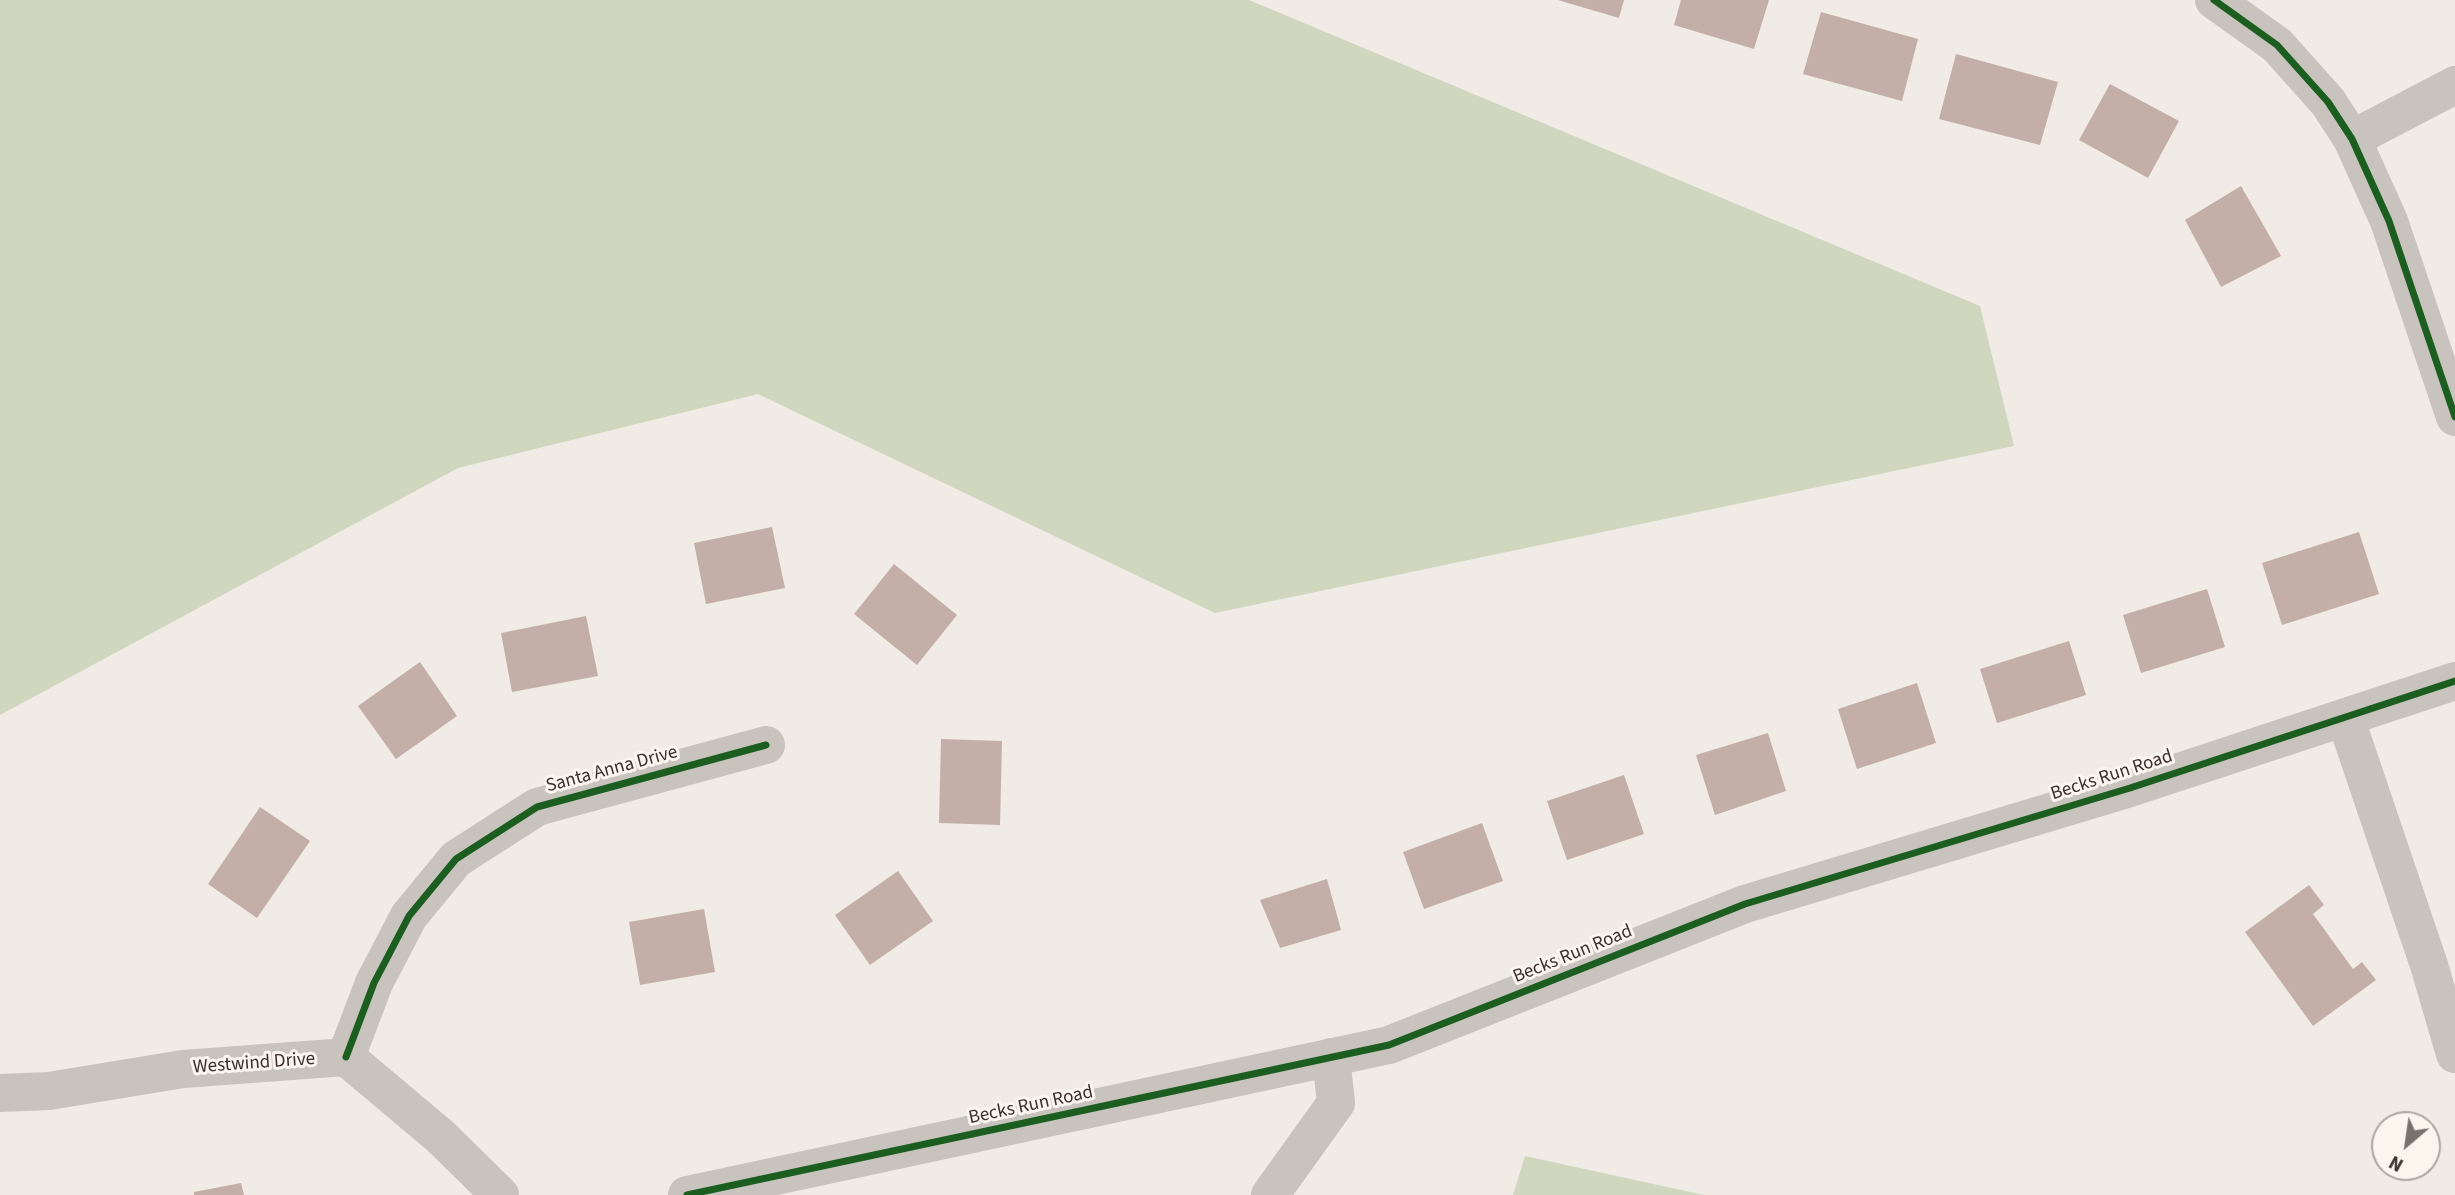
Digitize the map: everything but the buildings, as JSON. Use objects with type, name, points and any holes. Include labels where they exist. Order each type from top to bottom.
[{"type":"street","points":[[2214,0],[2277,45],[2328,102],[2352,139],[2389,221],[2455,417]]},
{"type":"street","points":[[2352,139],[2455,85]]},
{"type":"street","name":"Becks Run Road","points":[[687,1195],[1389,1045],[1745,904],[2130,788],[2455,681]]},
{"type":"street","points":[[2345,717],[2429,965],[2455,1054]]},
{"type":"street","name":"Santa Anna Drive","points":[[346,1057],[374,983],[409,916],[456,859],[537,807],[766,745]]},
{"type":"street","points":[[346,1057],[441,1137],[500,1195]]},
{"type":"street","name":"Westwind Drive","points":[[0,1093],[49,1091],[183,1069],[346,1057]]},
{"type":"street","points":[[1270,1195],[1336,1103],[1331,1057]]},
{"type":"green space","points":[[0,0],[1249,0],[1980,306],[2014,446],[1215,613],[758,394],[458,468],[0,715]]},
{"type":"green space","points":[[1525,1156],[1704,1195],[1513,1195]]},
{"type":"cycle path","points":[[2214,0],[2277,45],[2328,102],[2352,139],[2389,221],[2455,417]]},
{"type":"cycle path","points":[[687,1195],[1389,1045],[1745,904],[2130,788],[2455,681]]},
{"type":"cycle path","points":[[346,1057],[374,983],[409,916],[456,859],[537,807],[766,745]]}]
